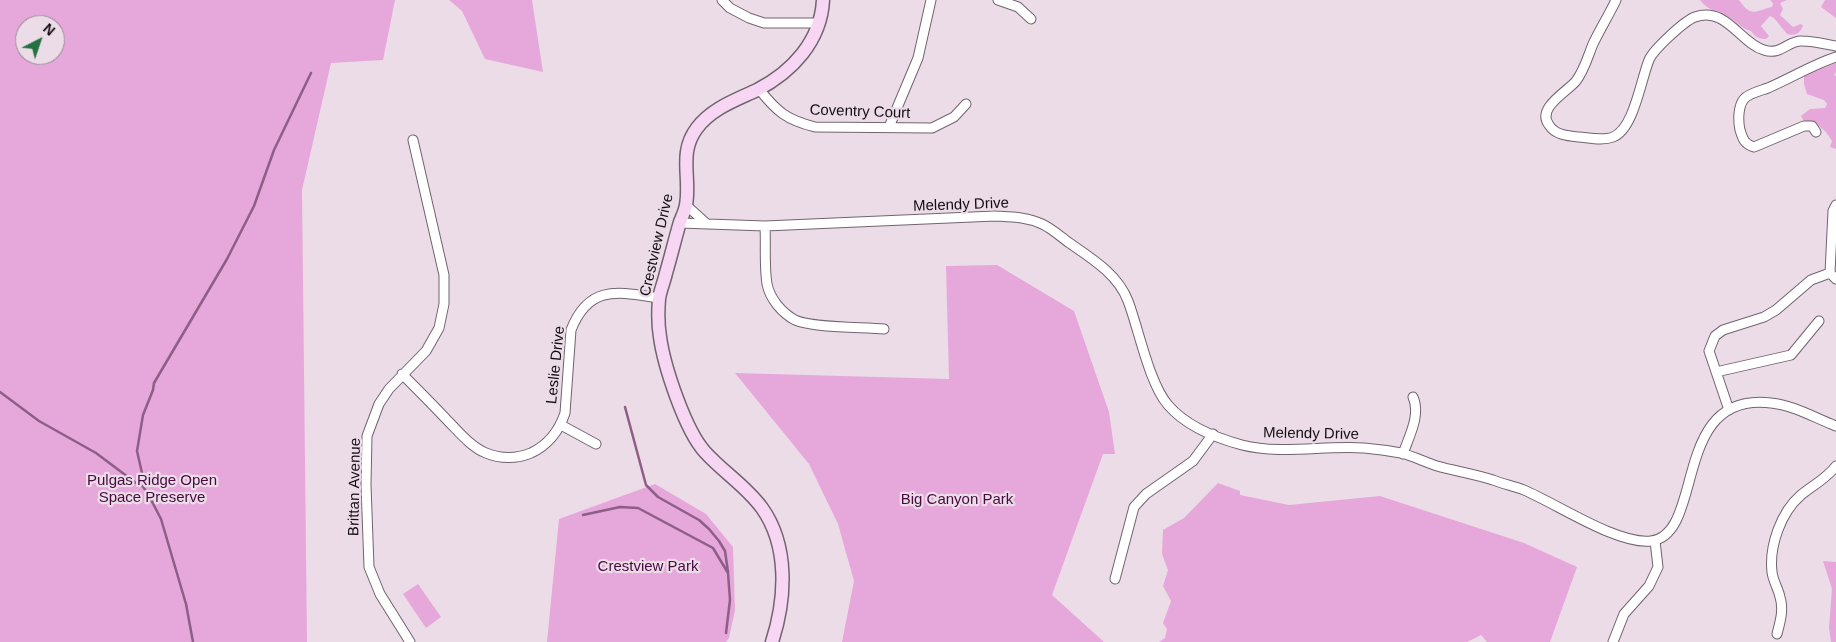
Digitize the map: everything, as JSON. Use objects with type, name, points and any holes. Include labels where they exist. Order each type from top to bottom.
[{"type":"street","points":[[722,0],[730,8],[764,23],[819,23]]},
{"type":"street","name":"Crestview Drive","points":[[772,642],[778,625],[783,576],[778,541],[771,523],[761,507],[739,483],[704,451],[692,433],[669,372],[660,336],[659,298],[686,205],[686,158],[690,141],[708,116],[780,77],[800,58],[811,42],[819,23],[824,0]]},
{"type":"street","points":[[889,128],[918,58],[931,0]]},
{"type":"street","points":[[998,0],[1018,7],[1031,19]]},
{"type":"street","points":[[1616,0],[1600,28],[1578,79],[1552,103],[1547,111],[1546,118],[1548,124],[1552,129],[1561,134],[1604,140],[1618,134],[1637,102],[1649,59],[1683,24],[1696,17],[1708,16],[1727,22],[1762,50],[1776,52],[1801,40],[1836,46]]},
{"type":"street","points":[[1816,132],[1812,126],[1804,126],[1754,147],[1748,145],[1744,142],[1740,127],[1739,115],[1742,102],[1750,94],[1768,88],[1821,62],[1836,57]]},
{"type":"street","name":"Coventry Court","points":[[759,89],[774,108],[783,115],[798,123],[815,128],[932,128],[954,117],[966,104]]},
{"type":"street","name":"Brittan Avenue","points":[[410,642],[380,594],[369,567],[366,485],[367,436],[379,404],[402,374],[426,350],[439,328],[444,304],[444,275],[413,140]]},
{"type":"street","points":[[686,205],[706,224]]},
{"type":"street","points":[[1729,410],[1708,351],[1715,336],[1723,330],[1764,317],[1776,310],[1811,280],[1833,276],[1833,211],[1836,205]]},
{"type":"street","name":"Melendy Drive","points":[[680,223],[764,226],[995,216],[1021,217],[1044,225],[1100,265],[1116,280],[1127,298],[1155,383],[1167,404],[1185,421],[1243,445],[1274,450],[1363,448],[1403,454],[1434,465],[1524,490],[1611,532],[1634,541],[1655,541]]},
{"type":"street","points":[[764,226],[767,284],[772,297],[780,309],[796,320],[812,324],[884,328]]},
{"type":"street","name":"Leslie Drive","points":[[402,374],[468,441],[485,453],[502,458],[524,456],[539,449],[561,425],[565,413],[571,330],[575,318],[582,308],[592,299],[614,292],[659,298]]},
{"type":"street","points":[[1716,372],[1792,355],[1819,321]]},
{"type":"street","points":[[1403,454],[1415,419],[1416,404],[1413,397]]},
{"type":"street","points":[[1613,642],[1624,614],[1649,586],[1658,567],[1655,541],[1669,531],[1680,514],[1697,452],[1707,431],[1720,415],[1729,410],[1756,402],[1772,403],[1786,406],[1836,426]]},
{"type":"street","points":[[561,425],[596,444]]},
{"type":"street","points":[[1115,579],[1134,508],[1146,494],[1193,461],[1213,434]]},
{"type":"street","points":[[1777,634],[1782,613],[1781,598],[1773,580],[1773,546],[1788,511],[1800,496],[1829,475],[1836,466]]},
{"type":"green space","name":"Pulgas Ridge Open Space Preserve","points":[[0,0],[395,0],[383,60],[331,63],[302,190],[307,642],[0,642]]},
{"type":"green space","points":[[449,0],[532,0],[543,72],[485,59],[462,11]]},
{"type":"green space","points":[[1700,0],[1739,0],[1743,6],[1754,12],[1772,7],[1773,3],[1770,0],[1787,0],[1780,3],[1783,9],[1780,15],[1793,27],[1801,24],[1803,26],[1796,34],[1787,34],[1774,18],[1770,16],[1761,26],[1769,36],[1766,39],[1761,39],[1730,18],[1709,8]]},
{"type":"green space","points":[[1825,0],[1836,0],[1836,18],[1821,7]]},
{"type":"green space","points":[[1836,63],[1834,75],[1836,76],[1836,149],[1830,147],[1832,141],[1824,130],[1813,123],[1804,121],[1801,116],[1810,109],[1825,108],[1827,104],[1824,100],[1807,94],[1804,74]]},
{"type":"green space","name":"Big Canyon Park","points":[[997,265],[1074,311],[1109,412],[1115,454],[1103,454],[1052,595],[1104,642],[842,642],[854,581],[838,524],[809,464],[735,373],[949,379],[946,266]]},
{"type":"green space","points":[[1218,483],[1240,491],[1240,495],[1289,505],[1380,496],[1524,543],[1577,567],[1550,642],[1487,642],[1481,635],[1467,642],[1159,642],[1165,638],[1167,629],[1163,623],[1171,601],[1163,586],[1168,570],[1162,554],[1163,530],[1184,518]]},
{"type":"green space","name":"Crestview Park","points":[[655,484],[706,514],[733,547],[735,610],[729,638],[726,642],[547,642],[559,519]]},
{"type":"green space","points":[[1823,561],[1836,562],[1836,642],[1831,642],[1829,628],[1832,589]]},
{"type":"green space","points":[[418,584],[441,617],[426,628],[403,594]]},
{"type":"waterway","points":[[139,482],[142,473],[137,451],[143,415],[154,383],[227,259],[254,206],[274,150],[311,73]]},
{"type":"waterway","points":[[0,392],[39,421],[96,453],[128,477]]},
{"type":"waterway","points":[[625,407],[646,485],[658,497],[699,520],[709,529],[725,551],[728,572]]},
{"type":"waterway","points":[[133,481],[139,482],[147,492],[161,519],[186,604],[193,642]]},
{"type":"waterway","points":[[583,515],[620,507],[638,508],[713,548],[728,573],[730,600],[726,633]]}]
